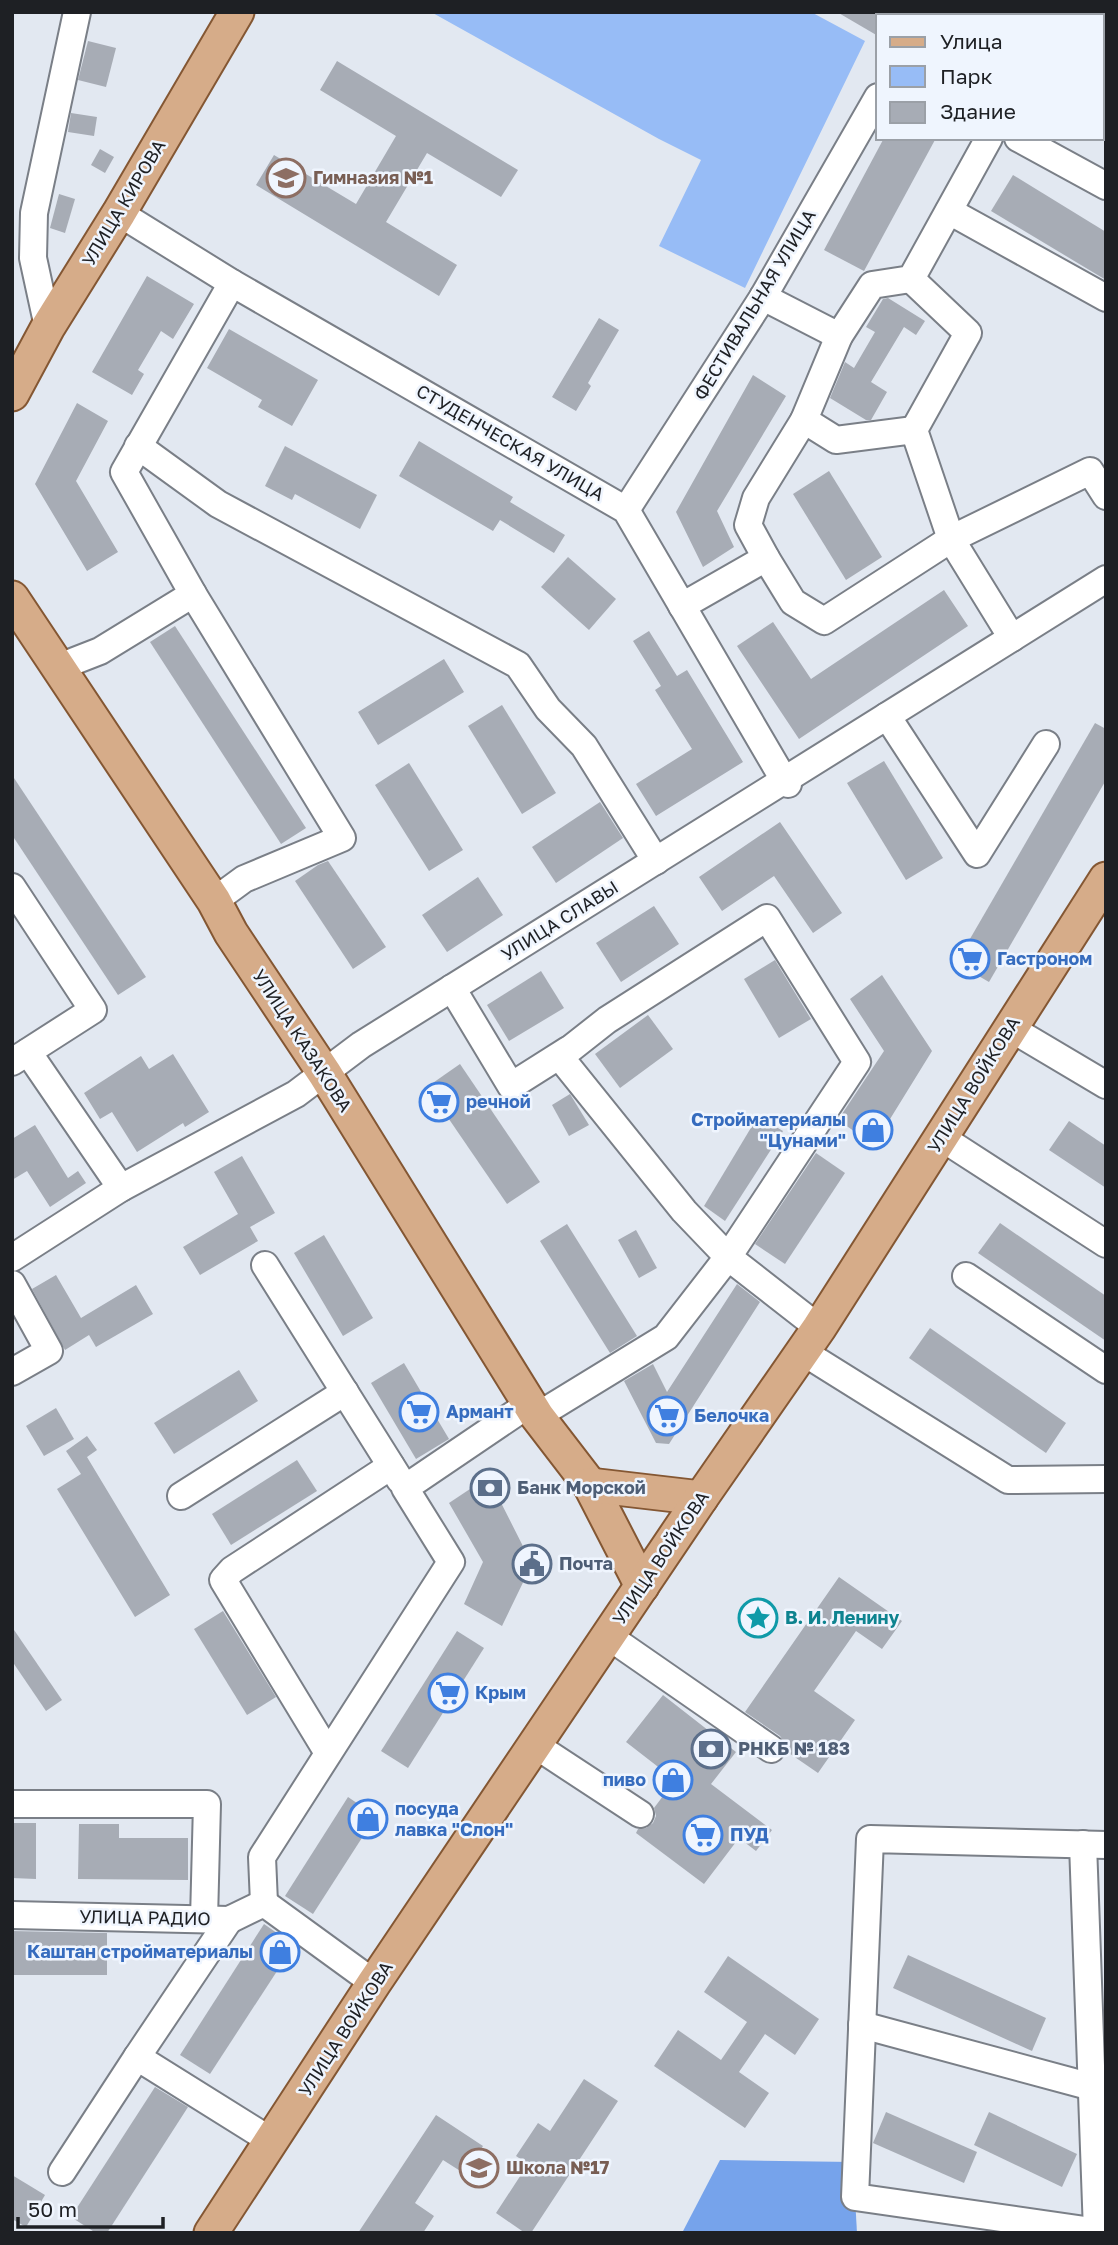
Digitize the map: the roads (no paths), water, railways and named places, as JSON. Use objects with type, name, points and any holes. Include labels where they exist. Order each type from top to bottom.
[{"type":"main road","name":"УЛИЦА КИРОВА","points":[[12,394],[48,327],[119,213],[237,12]]},
{"type":"main road","name":"УЛИЦА КАЗАКОВА","points":[[12,598],[214,901],[231,933],[325,1074],[533,1410],[590,1485],[642,1586]]},
{"type":"main road","name":"УЛИЦА ВОЙКОВА","points":[[211,2233],[374,1983],[701,1498],[811,1340],[1106,879]]},
{"type":"main road","points":[[590,1485],[701,1498]]},
{"type":"street","points":[[48,327],[33,258],[34,214],[77,12]]},
{"type":"street","name":"ФЕСТИВАЛЬНАЯ УЛИЦА","points":[[626,510],[763,297],[876,100]]},
{"type":"street","points":[[911,279],[988,140]]},
{"type":"street","points":[[1022,140],[1106,186]]},
{"type":"street","points":[[949,211],[1106,298]]},
{"type":"street","name":"СТУДЕНЧЕСКАЯ УЛИЦА","points":[[119,213],[232,283],[626,510],[786,782]]},
{"type":"street","points":[[911,279],[872,285],[839,336],[804,420],[756,498],[748,525],[793,602],[824,621],[951,539],[1098,466],[1106,496]]},
{"type":"street","points":[[911,279],[968,333],[914,430],[951,539],[1012,638]]},
{"type":"street","points":[[214,901],[244,878],[342,838],[193,594],[124,472],[232,283]]},
{"type":"street","points":[[763,297],[839,336]]},
{"type":"street","points":[[804,420],[836,440],[914,430]]},
{"type":"street","points":[[138,446],[218,504],[519,666],[548,709],[584,746],[656,861]]},
{"type":"street","points":[[682,606],[766,558]]},
{"type":"street","name":"УЛИЦА СЛАВЫ","points":[[12,1258],[121,1188],[296,1094],[361,1045],[786,782],[1106,579]]},
{"type":"street","points":[[59,667],[100,650],[193,594]]},
{"type":"street","points":[[887,716],[977,854],[1046,744]]},
{"type":"street","points":[[12,887],[93,1010],[20,1057],[121,1188]]},
{"type":"street","points":[[328,1754],[223,1580],[232,1570],[398,1477],[533,1410],[666,1337],[727,1257],[857,1062],[767,918],[607,1020],[560,1057],[684,1211],[727,1257],[811,1340],[1009,1480],[1106,1479]]},
{"type":"street","points":[[452,988],[511,1086],[568,1050]]},
{"type":"street","points":[[1010,1028],[1106,1085]]},
{"type":"street","points":[[942,1138],[1106,1244]]},
{"type":"street","points":[[265,1265],[451,1562],[262,1857],[264,1903],[374,1983]]},
{"type":"street","points":[[966,1276],[1106,1370]]},
{"type":"street","points":[[12,1284],[49,1351],[12,1372]]},
{"type":"street","points":[[181,1496],[345,1392]]},
{"type":"street","points":[[608,1636],[771,1749]]},
{"type":"street","points":[[535,1745],[639,1814]]},
{"type":"street","points":[[12,1804],[207,1804],[217,1919],[137,2057],[62,2172]]},
{"type":"street","points":[[870,1839],[1094,1844],[1097,1993],[1091,2087],[1101,2232],[855,2197],[870,1839]]},
{"type":"street","name":"УЛИЦА РАДИО","points":[[12,1915],[217,1919],[264,1903]]},
{"type":"street","points":[[862,2025],[1091,2087]]},
{"type":"street","points":[[137,2057],[273,2141]]},
{"type":"place","name":"Гимназия №1","points":[[286,178]]},
{"type":"place","name":"Гастроном","points":[[970,959]]},
{"type":"place","name":"речной","points":[[439,1102]]},
{"type":"place","name":"Стройматериалы \"Цунами\"","points":[[873,1130]]},
{"type":"place","name":"Армант","points":[[419,1412]]},
{"type":"place","name":"Белочка","points":[[667,1416]]},
{"type":"place","name":"Банк Морской","points":[[490,1488]]},
{"type":"place","name":"Почта","points":[[532,1564]]},
{"type":"place","name":"В. И. Ленину","points":[[758,1618]]},
{"type":"place","name":"Крым","points":[[448,1693]]},
{"type":"place","name":"РНКБ № 183","points":[[711,1749]]},
{"type":"place","name":"пиво","points":[[673,1780]]},
{"type":"place","name":"посуда лавка \"Слон\"","points":[[368,1819]]},
{"type":"place","name":"ПУД","points":[[703,1835]]},
{"type":"place","name":"Каштан стройматериалы","points":[[280,1952]]},
{"type":"place","name":"Школа №17","points":[[479,2168]]}]
